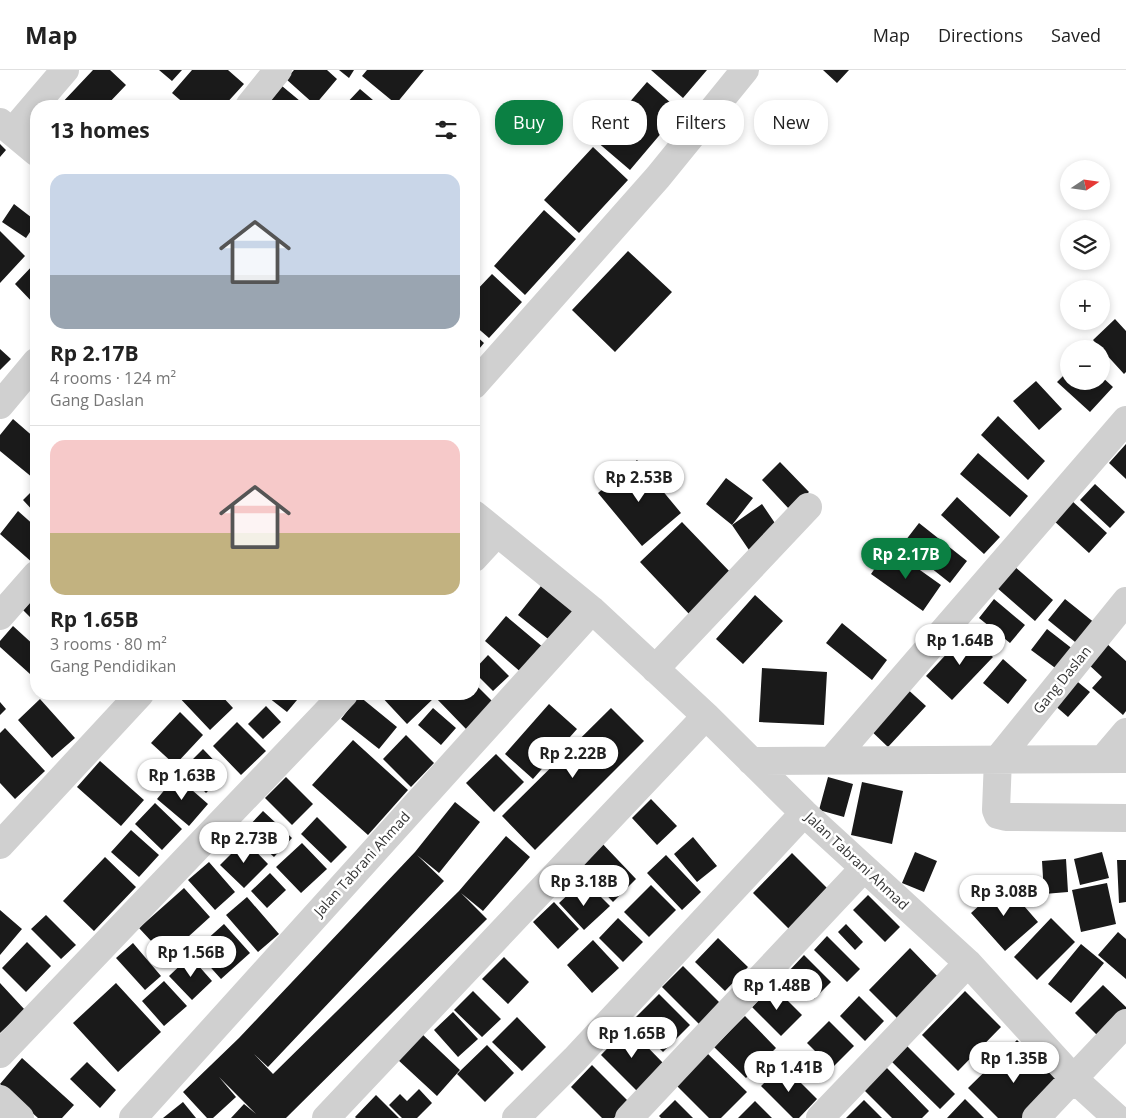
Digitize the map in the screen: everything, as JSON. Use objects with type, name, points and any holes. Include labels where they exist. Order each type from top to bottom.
[{"type":"street","points":[[34,100],[65,70]]},
{"type":"street","points":[[254,100],[278,70]]},
{"type":"street","points":[[480,378],[658,177],[745,70]]},
{"type":"street","points":[[30,104],[6,127],[30,147]]},
{"type":"street","points":[[0,405],[30,369]]},
{"type":"street","points":[[832,760],[1126,420]]},
{"type":"street","points":[[655,669],[808,507]]},
{"type":"street","name":"Jalan Tabrani Ahmad","points":[[480,519],[592,610],[706,716],[804,813],[968,963],[1074,1079],[1117,1118]]},
{"type":"street","points":[[480,551],[497,533]]},
{"type":"street","points":[[0,616],[30,583]]},
{"type":"street","name":"Gang Daslan","points":[[998,759],[1126,601]]},
{"type":"street","name":"Jalan Tabrani Ahmad","points":[[133,1118],[592,610]]},
{"type":"street","points":[[0,845],[134,700]]},
{"type":"street","points":[[0,1054],[338,700]]},
{"type":"street","points":[[326,1118],[706,716]]},
{"type":"street","points":[[751,761],[1115,759],[1126,732]]},
{"type":"street","points":[[998,759],[996,810],[998,815],[1126,818]]},
{"type":"street","points":[[516,1118],[575,1059],[804,813]]},
{"type":"street","points":[[629,1118],[864,868]]},
{"type":"street","points":[[820,1118],[968,963]]},
{"type":"street","points":[[1036,1118],[1126,1023]]},
{"type":"street","points":[[0,1100],[20,1118]]},
{"type":"building","points":[[93,70],[110,70],[126,85],[112,100],[65,100]]},
{"type":"building","points":[[159,70],[182,70],[172,81]]},
{"type":"building","points":[[192,70],[228,70],[244,84],[229,100],[180,100],[172,93]]},
{"type":"building","points":[[294,70],[327,70],[337,79],[319,100],[309,100],[286,79]]},
{"type":"building","points":[[339,70],[354,70],[349,78]]},
{"type":"building","points":[[367,70],[424,70],[399,100],[391,100],[362,76]]},
{"type":"building","points":[[651,70],[707,70],[683,98]]},
{"type":"building","points":[[823,70],[849,70],[837,83]]},
{"type":"building","points":[[647,82],[667,100],[657,100],[657,138],[630,170],[601,145],[647,145],[647,100],[631,100]]},
{"type":"building","points":[[282,86],[299,100],[270,100]]},
{"type":"building","points":[[360,89],[373,100],[350,100]]},
{"type":"building","points":[[0,144],[6,150],[0,157]]},
{"type":"building","points":[[593,147],[628,180],[579,233],[544,200]]},
{"type":"building","points":[[14,204],[30,216],[30,232],[26,238],[2,222]]},
{"type":"building","points":[[544,210],[576,239],[525,295],[494,266]]},
{"type":"building","points":[[0,231],[25,256],[0,283]]},
{"type":"building","points":[[628,251],[672,292],[615,352],[572,310]]},
{"type":"building","points":[[30,268],[30,300],[15,284]]},
{"type":"building","points":[[492,274],[522,302],[489,338],[480,330],[480,287]]},
{"type":"building","points":[[1115,319],[1126,331],[1126,372],[1124,374],[1110,359],[1110,340],[1093,340],[1103,330],[1110,330],[1110,324]]},
{"type":"building","points":[[480,339],[484,343],[480,348]]},
{"type":"building","points":[[0,349],[11,359],[0,370]]},
{"type":"building","points":[[1036,381],[1062,409],[1039,430],[1013,401]]},
{"type":"building","points":[[1110,384],[1113,387],[1090,412],[1066,390],[1110,390]]},
{"type":"building","points":[[998,416],[1045,461],[1028,480],[981,435]]},
{"type":"building","points":[[13,419],[30,434],[30,476],[0,451],[0,435]]},
{"type":"building","points":[[1126,444],[1126,479],[1109,463]]},
{"type":"building","points":[[978,453],[1028,496],[1010,517],[960,474]]},
{"type":"building","points":[[637,460],[681,513],[642,546],[598,493]]},
{"type":"building","points":[[780,462],[809,492],[790,510],[762,480]]},
{"type":"building","points":[[726,478],[753,498],[732,525],[706,504]]},
{"type":"building","points":[[1095,484],[1125,512],[1110,528],[1080,500]]},
{"type":"building","points":[[30,493],[30,508],[23,500]]},
{"type":"building","points":[[957,497],[1000,537],[984,554],[941,515]]},
{"type":"building","points":[[1071,500],[1107,533],[1089,553],[1053,520]]},
{"type":"building","points":[[762,504],[781,532],[751,553],[732,525]]},
{"type":"building","points":[[18,511],[30,522],[30,560],[0,534]]},
{"type":"building","points":[[682,522],[732,574],[690,615],[640,562]]},
{"type":"building","points":[[919,523],[967,561],[950,583],[902,545]]},
{"type":"building","points":[[889,548],[941,585],[923,611],[871,574]]},
{"type":"building","points":[[1014,566],[1053,600],[1035,621],[996,587]]},
{"type":"building","points":[[541,586],[580,616],[557,646],[518,615]]},
{"type":"building","points":[[755,595],[783,621],[743,664],[716,639]]},
{"type":"building","points":[[994,599],[1025,625],[1010,643],[979,618]]},
{"type":"building","points":[[1065,599],[1096,624],[1080,646],[1048,620]]},
{"type":"building","points":[[30,602],[30,617],[23,610]]},
{"type":"building","points":[[506,616],[544,648],[523,674],[485,641]]},
{"type":"building","points":[[842,623],[887,660],[872,680],[826,643]]},
{"type":"building","points":[[13,626],[30,642],[30,674],[0,647],[0,641]]},
{"type":"building","points":[[1047,629],[1074,650],[1058,670],[1031,650]]},
{"type":"building","points":[[967,632],[993,657],[952,700],[926,676]]},
{"type":"building","points":[[1106,643],[1126,661],[1126,711],[1123,715],[1092,688],[1102,677],[1088,664]]},
{"type":"building","points":[[488,655],[509,676],[493,691],[480,678],[480,664]]},
{"type":"building","points":[[1003,659],[1027,680],[1008,704],[983,683]]},
{"type":"building","points":[[762,668],[827,672],[824,725],[759,722]]},
{"type":"building","points":[[1073,678],[1090,692],[1068,717],[1052,703]]},
{"type":"building","points":[[904,686],[926,706],[888,747],[866,726]]},
{"type":"building","points":[[480,689],[494,703],[467,730],[438,700],[480,700]]},
{"type":"building","points":[[41,700],[75,738],[52,758],[18,720]]},
{"type":"building","points":[[182,700],[226,700],[233,708],[210,730]]},
{"type":"building","points":[[272,700],[297,700],[287,712]]},
{"type":"building","points":[[356,700],[364,700],[397,727],[379,749],[341,719]]},
{"type":"building","points":[[385,700],[432,700],[407,724]]},
{"type":"building","points":[[0,702],[6,709],[0,715]]},
{"type":"building","points":[[549,704],[577,729],[533,779],[505,754]]},
{"type":"building","points":[[266,706],[281,722],[263,739],[248,724]]},
{"type":"building","points":[[433,708],[456,728],[441,745],[418,725]]},
{"type":"building","points":[[611,708],[644,741],[535,850],[502,816]]},
{"type":"building","points":[[180,712],[203,735],[175,765],[151,743]]},
{"type":"building","points":[[237,722],[266,751],[241,775],[213,746]]},
{"type":"building","points":[[5,728],[45,771],[15,799],[0,783],[0,733]]},
{"type":"building","points":[[406,735],[434,763],[411,787],[383,759]]},
{"type":"building","points":[[353,740],[408,790],[368,835],[312,785]]},
{"type":"building","points":[[203,749],[226,773],[206,793],[183,769]]},
{"type":"building","points":[[496,754],[524,782],[494,812],[466,783]]},
{"type":"building","points":[[100,761],[144,800],[121,826],[77,787]]},
{"type":"building","points":[[176,776],[208,804],[189,826],[157,799]]},
{"type":"building","points":[[286,777],[313,804],[292,825],[265,798]]},
{"type":"building","points":[[828,777],[853,784],[844,817],[819,810]]},
{"type":"building","points":[[862,782],[903,791],[892,844],[851,835]]},
{"type":"building","points":[[651,799],[677,826],[657,845],[632,818]]},
{"type":"building","points":[[455,802],[480,822],[439,873],[417,855],[444,881],[268,1067],[254,1054],[273,1074],[459,891],[506,836],[530,857],[483,911],[461,893],[487,919],[286,1118],[231,1118],[244,1104],[256,1114],[219,1077],[236,1097],[213,1118],[207,1118],[183,1092],[239,1038],[415,852]]},
{"type":"building","points":[[155,803],[182,829],[162,850],[135,824]]},
{"type":"building","points":[[263,811],[292,838],[274,857],[245,830]]},
{"type":"building","points":[[317,817],[347,847],[331,863],[301,834]]},
{"type":"building","points":[[131,830],[159,855],[139,877],[111,852]]},
{"type":"building","points":[[693,837],[717,866],[697,882],[674,854]]},
{"type":"building","points":[[245,840],[268,864],[244,888],[220,865]]},
{"type":"building","points":[[599,840],[636,879],[613,902],[576,863]]},
{"type":"building","points":[[302,843],[327,869],[301,893],[276,867]]},
{"type":"building","points":[[915,852],[937,861],[924,892],[902,883]]},
{"type":"building","points":[[1102,852],[1109,878],[1080,885],[1074,859]]},
{"type":"building","points":[[792,853],[831,892],[792,932],[753,893]]},
{"type":"building","points":[[666,855],[701,892],[682,910],[647,873]]},
{"type":"building","points":[[105,857],[136,887],[94,931],[63,901]]},
{"type":"building","points":[[1066,859],[1068,892],[1044,894],[1042,861]]},
{"type":"building","points":[[1117,860],[1126,860],[1126,902],[1119,903]]},
{"type":"building","points":[[209,862],[235,892],[215,910],[188,880]]},
{"type":"building","points":[[270,873],[286,890],[267,908],[251,891]]},
{"type":"building","points":[[1004,883],[1038,922],[1005,951],[971,913]]},
{"type":"building","points":[[1107,883],[1116,924],[1081,932],[1072,890]]},
{"type":"building","points":[[651,885],[676,910],[649,937],[624,912]]},
{"type":"building","points":[[184,888],[210,917],[166,957],[139,928]]},
{"type":"building","points":[[574,889],[583,899],[593,889],[610,906],[584,930],[559,903]]},
{"type":"building","points":[[868,895],[900,927],[885,942],[853,910]]},
{"type":"building","points":[[247,897],[279,934],[258,952],[226,915]]},
{"type":"building","points":[[554,902],[579,929],[558,949],[533,922]]},
{"type":"building","points":[[0,910],[22,929],[0,955]]},
{"type":"building","points":[[46,915],[76,945],[61,959],[31,929]]},
{"type":"building","points":[[618,918],[643,942],[623,962],[599,938]]},
{"type":"building","points":[[1051,918],[1075,942],[1037,980],[1014,957]]},
{"type":"building","points":[[224,924],[250,953],[221,979],[195,950]]},
{"type":"building","points":[[846,924],[863,942],[855,950],[838,932]]},
{"type":"building","points":[[1118,932],[1126,939],[1126,979],[1098,955]]},
{"type":"building","points":[[827,936],[860,969],[847,982],[814,950]]},
{"type":"building","points":[[718,938],[748,967],[725,991],[695,962]]},
{"type":"building","points":[[593,940],[619,968],[592,993],[567,965]]},
{"type":"building","points":[[27,942],[51,966],[26,992],[2,968]]},
{"type":"building","points":[[133,943],[161,976],[145,990],[116,958]]},
{"type":"building","points":[[1081,944],[1104,963],[1071,1003],[1048,984]]},
{"type":"building","points":[[910,948],[939,978],[898,1019],[869,990]]},
{"type":"building","points":[[804,955],[831,982],[814,999],[788,972]]},
{"type":"building","points":[[190,956],[212,981],[192,1000],[169,976]]},
{"type":"building","points":[[504,957],[529,982],[508,1004],[482,979]]},
{"type":"building","points":[[683,966],[720,1003],[699,1024],[662,987]]},
{"type":"building","points":[[164,981],[187,1006],[164,1026],[142,1001]]},
{"type":"building","points":[[0,983],[25,1010],[0,1033]]},
{"type":"building","points":[[116,983],[161,1032],[118,1072],[73,1023]]},
{"type":"building","points":[[1103,985],[1126,1007],[1126,1013],[1101,1039],[1075,1013]]},
{"type":"building","points":[[773,986],[802,1015],[781,1036],[752,1007]]},
{"type":"building","points":[[473,991],[501,1019],[482,1037],[454,1010]]},
{"type":"building","points":[[965,991],[1001,1027],[958,1071],[922,1035]]},
{"type":"building","points":[[659,994],[690,1025],[663,1052],[632,1021]]},
{"type":"building","points":[[859,996],[884,1021],[865,1041],[840,1016]]},
{"type":"building","points":[[453,1012],[478,1039],[458,1057],[434,1030]]},
{"type":"building","points":[[745,1016],[776,1048],[746,1078],[714,1047]]},
{"type":"building","points":[[517,1017],[546,1047],[522,1071],[492,1042]]},
{"type":"building","points":[[829,1021],[854,1046],[832,1068],[807,1043]]},
{"type":"building","points":[[628,1027],[663,1063],[637,1091],[601,1055]]},
{"type":"building","points":[[421,1033],[460,1070],[437,1096],[397,1059]]},
{"type":"building","points":[[1017,1040],[1059,1082],[1024,1118],[998,1118],[968,1088]]},
{"type":"building","points":[[487,1045],[514,1073],[485,1102],[457,1074]]},
{"type":"building","points":[[907,1046],[955,1094],[940,1109],[891,1061]]},
{"type":"building","points":[[707,1053],[747,1092],[721,1118],[709,1118],[676,1085]]},
{"type":"building","points":[[22,1058],[74,1105],[62,1118],[38,1118],[0,1084]]},
{"type":"building","points":[[87,1062],[116,1090],[100,1108],[70,1079]]},
{"type":"building","points":[[592,1065],[629,1102],[614,1118],[602,1118],[571,1087]]},
{"type":"building","points":[[783,1065],[817,1099],[799,1118],[793,1118],[761,1086]]},
{"type":"building","points":[[886,1067],[929,1111],[922,1118],[892,1118],[864,1090]]},
{"type":"building","points":[[419,1089],[432,1103],[417,1118],[402,1118],[389,1105],[400,1094],[407,1101]]},
{"type":"building","points":[[376,1095],[399,1118],[355,1117]]},
{"type":"building","points":[[965,1099],[984,1118],[947,1118]]},
{"type":"building","points":[[675,1100],[693,1118],[661,1118],[659,1116]]},
{"type":"building","points":[[864,1100],[882,1118],[846,1118]]},
{"type":"building","points":[[755,1101],[772,1118],[738,1118]]},
{"type":"building","points":[[183,1102],[196,1118],[163,1118]]}]
